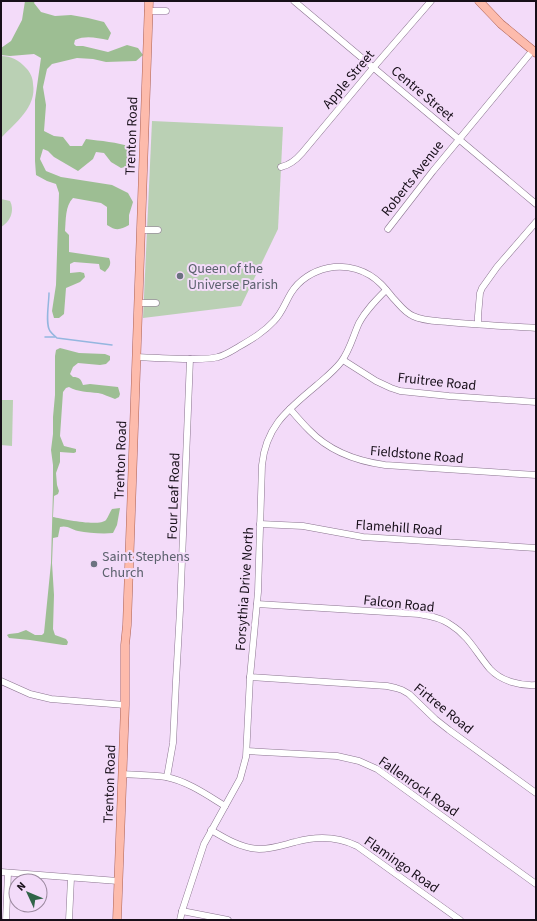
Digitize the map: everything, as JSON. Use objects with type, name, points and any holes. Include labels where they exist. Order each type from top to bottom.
[{"type":"main road","name":"Trenton Road","points":[[116,920],[125,705],[125,645],[128,625],[149,1]]},
{"type":"main road","points":[[479,1],[501,24],[534,52]]},
{"type":"street","name":"Centre Street","points":[[294,1],[536,204]]},
{"type":"street","name":"Apple Street","points":[[281,167],[287,166],[302,153],[431,1]]},
{"type":"street","points":[[148,11],[166,11]]},
{"type":"street","name":"Roberts Avenue","points":[[388,228],[459,139],[534,52]]},
{"type":"street","points":[[478,324],[480,293],[482,288],[497,267],[536,222]]},
{"type":"street","points":[[141,230],[158,230]]},
{"type":"street","points":[[136,357],[204,359],[218,357],[230,352],[265,330],[275,320],[298,285],[307,277],[320,270],[335,267],[356,269],[376,279],[405,311],[417,318],[425,320],[536,328]]},
{"type":"street","name":"Forsythia Drive North","points":[[180,920],[201,852],[211,830],[240,779],[247,751],[250,677],[257,604],[262,465],[265,447],[277,423],[290,409],[337,367],[350,346],[363,317],[372,304],[386,290]]},
{"type":"street","points":[[138,303],[156,303]]},
{"type":"street","name":"Four Leaf Road","points":[[167,777],[173,743],[190,359]]},
{"type":"street","name":"Fruitree Road","points":[[342,360],[376,381],[400,391],[536,402]]},
{"type":"street","name":"Fieldstone Road","points":[[290,409],[309,431],[325,444],[344,455],[368,462],[385,465],[536,475]]},
{"type":"street","name":"Flamehill Road","points":[[260,524],[303,526],[363,537],[536,548]]},
{"type":"street","name":"Falcon Road","points":[[257,604],[419,614],[437,618],[451,624],[460,631],[490,669],[496,674],[504,679],[514,682],[525,685],[536,685]]},
{"type":"street","name":"Firtree Road","points":[[250,677],[387,686],[402,690],[409,694],[449,730],[536,793]]},
{"type":"street","points":[[1,681],[30,694],[51,699],[125,705]]},
{"type":"street","name":"Fallenrock Road","points":[[247,751],[337,756],[366,764],[377,769],[536,884]]},
{"type":"street","points":[[122,774],[167,777],[186,784],[225,806]]},
{"type":"street","name":"Flamingo Road","points":[[211,830],[229,841],[257,849],[275,847],[316,837],[335,838],[351,843],[460,920]]},
{"type":"street","points":[[6,920],[4,872],[118,881]]},
{"type":"street","points":[[69,920],[71,878]]},
{"type":"street","points":[[182,911],[228,920]]},
{"type":"green space","points":[[25,1],[35,1],[34,3],[41,12],[55,16],[71,15],[104,22],[111,33],[108,40],[87,37],[79,38],[75,40],[74,44],[76,46],[83,46],[108,52],[127,45],[138,48],[143,55],[136,61],[106,62],[77,58],[52,64],[47,69],[43,87],[46,105],[44,131],[54,136],[63,137],[70,146],[82,146],[86,139],[103,141],[131,147],[132,154],[129,166],[121,168],[111,162],[104,153],[96,152],[93,159],[78,171],[43,149],[40,159],[46,171],[61,177],[112,185],[128,193],[133,202],[129,215],[129,225],[118,229],[107,225],[107,207],[101,203],[73,198],[70,201],[66,213],[65,231],[69,235],[69,252],[109,258],[110,264],[105,272],[100,269],[99,264],[74,262],[70,264],[70,273],[84,273],[85,277],[80,282],[66,288],[64,314],[59,318],[54,318],[52,311],[56,285],[59,193],[56,184],[36,175],[35,161],[35,100],[41,58],[34,54],[10,56],[1,55],[1,48],[11,41],[22,20]]},
{"type":"green space","points":[[1,56],[15,59],[21,63],[31,75],[33,92],[32,100],[24,114],[1,138]]},
{"type":"green space","points":[[152,121],[283,127],[278,229],[241,306],[143,318]]},
{"type":"green space","points":[[1,199],[10,201],[12,212],[7,222],[1,227]]},
{"type":"green space","points":[[60,348],[79,353],[105,354],[110,356],[110,360],[106,364],[100,365],[78,363],[73,367],[70,374],[73,377],[80,379],[83,385],[90,384],[118,387],[120,394],[119,397],[115,399],[100,393],[79,391],[69,387],[63,392],[60,436],[64,446],[76,449],[76,452],[60,452],[60,462],[56,473],[59,491],[58,494],[54,496],[53,517],[96,523],[106,520],[112,509],[120,508],[117,525],[113,533],[86,532],[67,527],[60,527],[58,537],[53,538],[53,629],[55,635],[66,639],[68,642],[67,645],[9,638],[7,635],[26,630],[35,635],[42,635],[44,633],[51,563],[53,465],[51,450],[55,395],[55,356],[56,350]]},
{"type":"green space","points":[[1,400],[13,400],[12,446],[1,445]]},
{"type":"waterway","points":[[49,293],[48,324],[50,331],[57,338],[112,345]]},
{"type":"waterway","points":[[45,337],[55,337]]},
{"type":"place","name":"Queen of the Universe Parish","points":[[180,276]]},
{"type":"place","name":"Saint Stephens Church","points":[[94,564]]}]
